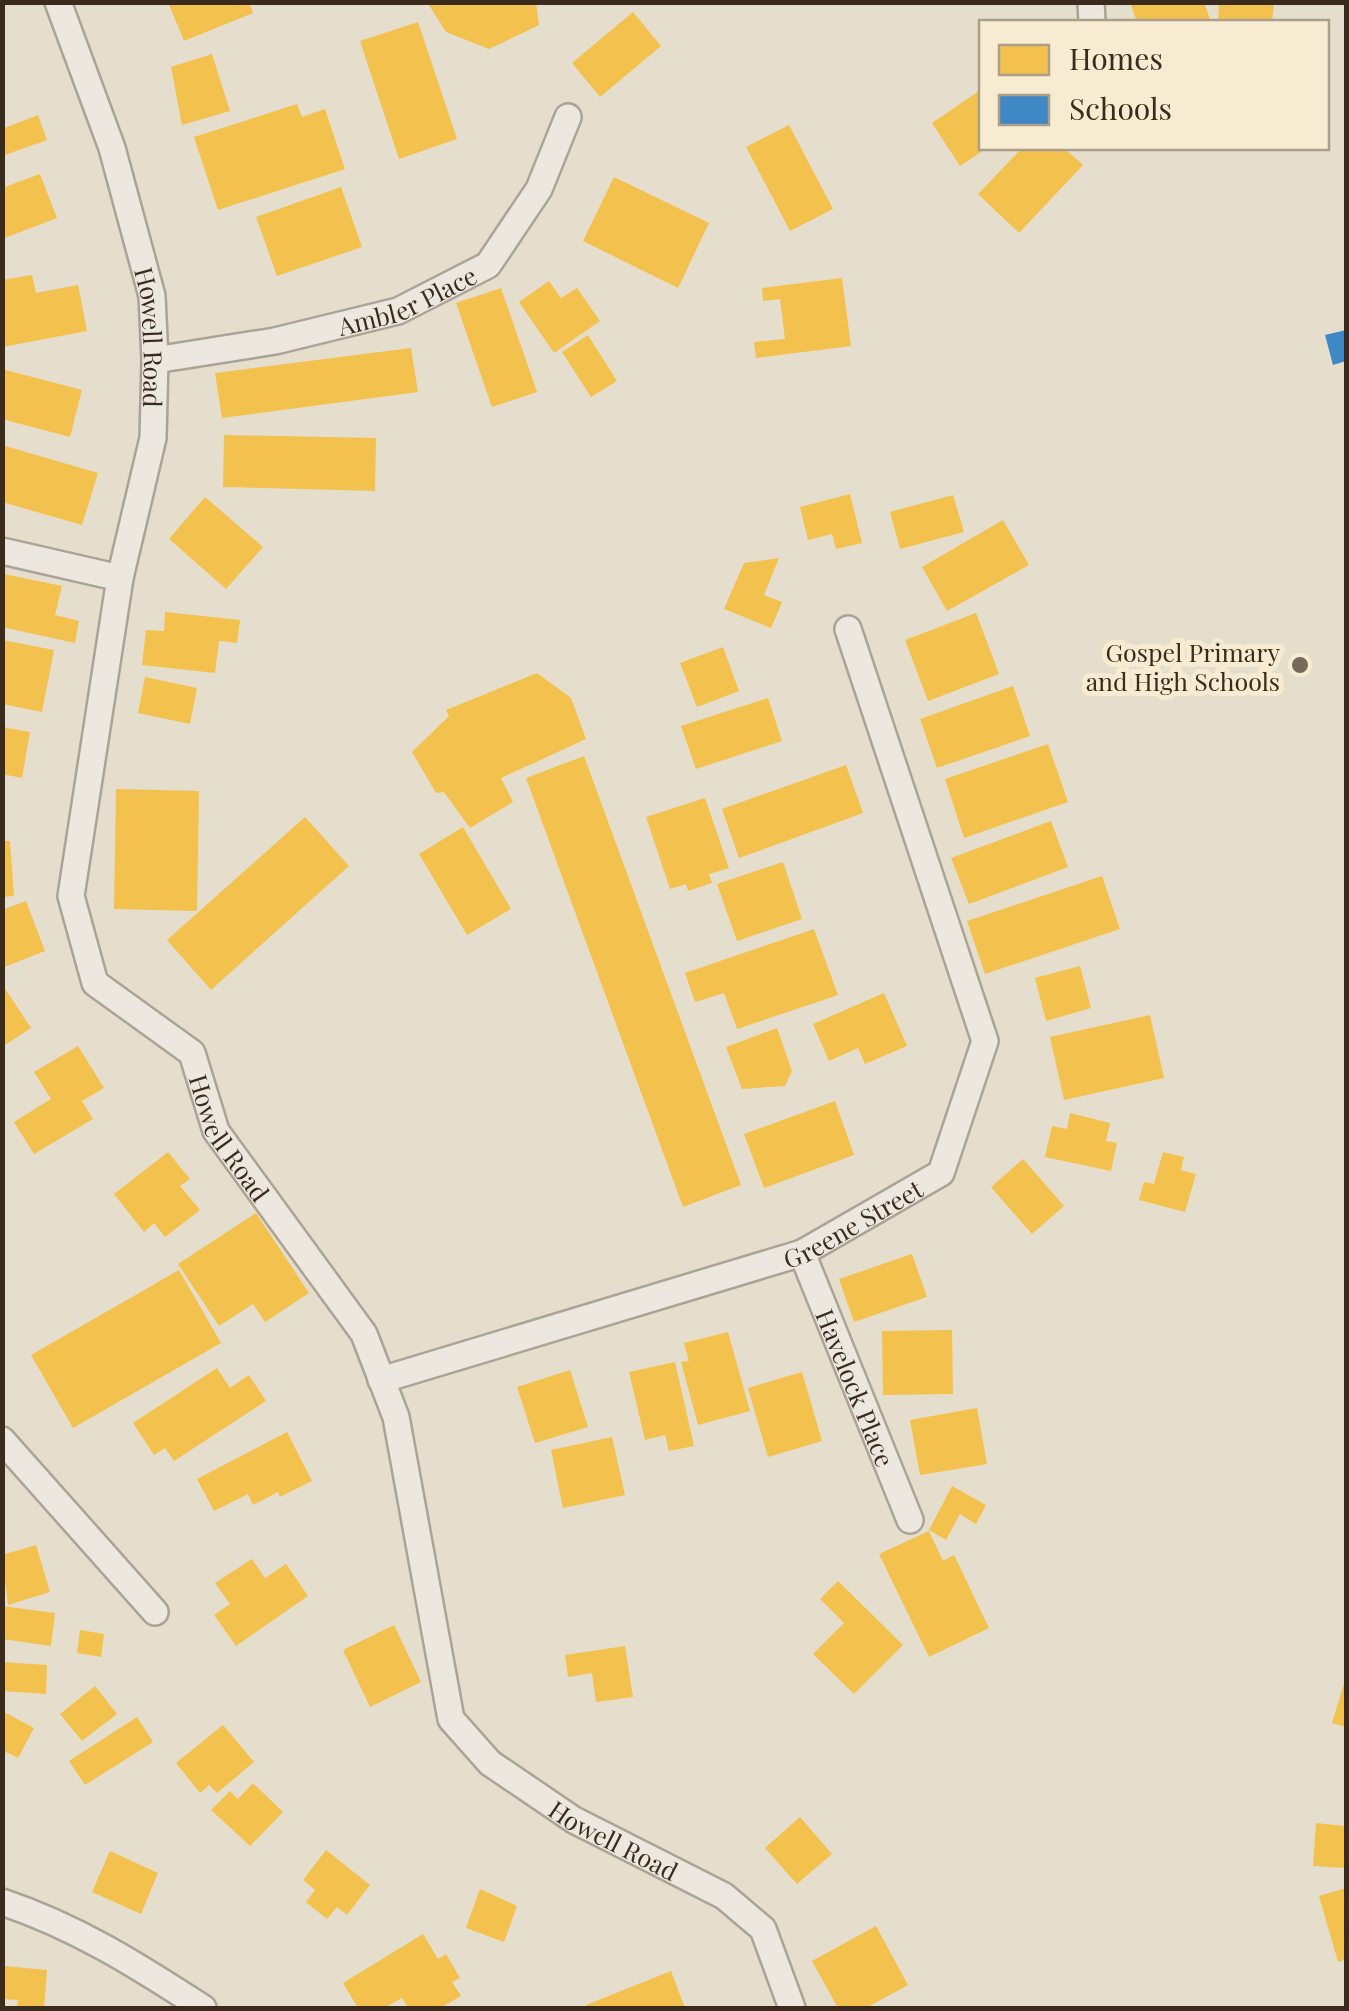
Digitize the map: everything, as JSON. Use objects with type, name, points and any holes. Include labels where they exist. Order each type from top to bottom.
[{"type":"street","name":"Howell Road","points":[[58,2],[112,148],[137,240],[152,296],[155,360],[153,438],[120,578],[70,896],[96,982],[192,1053],[216,1131],[364,1334],[396,1417],[450,1720],[490,1762],[574,1820],[724,1896],[763,1929],[792,2008]]},
{"type":"street","name":"Ambler Place","points":[[155,360],[275,341],[398,311],[488,265],[540,189],[568,116]]},
{"type":"street","points":[[2,551],[120,578]]},
{"type":"street","name":"Greene Street","points":[[381,1380],[802,1253],[941,1173],[985,1041],[848,629]]},
{"type":"street","name":"Havelock Place","points":[[802,1253],[910,1520]]},
{"type":"street","points":[[2,1440],[155,1612]]},
{"type":"street","points":[[2,1902],[47,1917],[118,1952],[203,2008]]},
{"type":"building: Homes","points":[[168,2],[249,2],[253,13],[184,41]]},
{"type":"building: Homes","points":[[427,2],[536,2],[539,25],[489,49],[446,32]]},
{"type":"building: Homes","points":[[1130,2],[1204,2],[1210,20],[1136,20]]},
{"type":"building: Homes","points":[[1219,2],[1274,2],[1272,20],[1218,20]]},
{"type":"building: Homes","points":[[633,12],[661,46],[600,97],[572,63]]},
{"type":"building: Homes","points":[[418,22],[457,139],[399,159],[360,41]]},
{"type":"building: Homes","points":[[212,54],[230,111],[182,125],[171,67]]},
{"type":"building: Homes","points":[[979,91],[979,150],[984,150],[960,166],[932,123]]},
{"type":"building: Homes","points":[[297,104],[302,117],[325,109],[345,169],[218,210],[194,137]]},
{"type":"building: Homes","points":[[38,115],[47,140],[2,156],[2,129]]},
{"type":"building: Homes","points":[[789,125],[833,209],[790,231],[746,147]]},
{"type":"building: Homes","points":[[1020,150],[1066,150],[1083,165],[1019,233],[978,194]]},
{"type":"building: Homes","points":[[40,174],[57,218],[2,239],[2,188]]},
{"type":"building: Homes","points":[[614,177],[709,223],[678,288],[583,241]]},
{"type":"building: Homes","points":[[341,187],[362,247],[277,276],[256,217]]},
{"type":"building: Homes","points":[[32,275],[36,293],[78,285],[87,331],[2,347],[2,280]]},
{"type":"building: Homes","points":[[842,278],[851,346],[756,358],[754,342],[785,339],[780,299],[763,301],[762,288]]},
{"type":"building: Homes","points":[[549,281],[561,298],[577,288],[600,321],[554,353],[519,302]]},
{"type":"building: Homes","points":[[501,288],[537,392],[492,407],[456,303]]},
{"type":"building: Homes","points":[[588,335],[617,381],[591,397],[562,352]]},
{"type":"building: Homes","points":[[411,348],[418,392],[222,418],[215,373]]},
{"type":"building: Homes","points":[[2,369],[82,390],[70,437],[2,419]]},
{"type":"building: Homes","points":[[224,435],[376,438],[375,491],[223,487]]},
{"type":"building: Homes","points":[[2,445],[98,473],[82,525],[2,502]]},
{"type":"building: Homes","points":[[850,494],[862,543],[836,549],[832,534],[808,540],[800,507]]},
{"type":"building: Homes","points":[[953,495],[964,532],[900,549],[890,512]]},
{"type":"building: Homes","points":[[205,497],[263,547],[226,589],[169,539]]},
{"type":"building: Homes","points":[[1003,520],[1029,565],[947,611],[922,567]]},
{"type":"building: Homes","points":[[779,558],[764,595],[782,602],[771,628],[724,609],[744,563]]},
{"type":"building: Homes","points":[[4,574],[62,586],[55,615],[79,621],[75,643],[2,627]]},
{"type":"building: Homes","points":[[165,612],[240,620],[237,643],[219,641],[215,673],[142,665],[146,630],[164,631]]},
{"type":"building: Homes","points":[[976,613],[999,674],[928,701],[905,640]]},
{"type":"building: Homes","points":[[2,640],[54,650],[42,712],[2,704]]},
{"type":"building: Homes","points":[[723,647],[739,691],[697,707],[680,663]]},
{"type":"building: Homes","points":[[537,673],[571,698],[586,739],[501,778],[513,802],[470,828],[444,792],[436,793],[412,752],[449,716],[446,710]]},
{"type":"building: Homes","points":[[145,677],[197,688],[190,724],[138,713]]},
{"type":"building: Homes","points":[[1013,686],[1030,736],[937,768],[920,719]]},
{"type":"building: Homes","points":[[768,698],[782,741],[696,769],[681,726]]},
{"type":"building: Homes","points":[[2,727],[30,732],[22,778],[2,774]]},
{"type":"building: Homes","points":[[1048,744],[1068,802],[964,838],[945,779]]},
{"type":"building: Homes","points":[[584,756],[741,1185],[683,1207],[526,778]]},
{"type":"building: Homes","points":[[846,765],[863,813],[739,858],[722,809]]},
{"type":"building: Homes","points":[[116,789],[199,791],[197,911],[114,909]]},
{"type":"building: Homes","points":[[705,798],[729,868],[709,874],[712,883],[688,891],[686,884],[670,889],[646,817]]},
{"type":"building: Homes","points":[[305,817],[349,866],[211,990],[167,940]]},
{"type":"building: Homes","points":[[1051,821],[1068,867],[969,904],[951,858]]},
{"type":"building: Homes","points":[[463,827],[511,909],[467,935],[419,854]]},
{"type":"building: Homes","points":[[2,841],[10,841],[14,896],[2,897]]},
{"type":"building: Homes","points":[[783,862],[802,919],[737,941],[717,884]]},
{"type":"building: Homes","points":[[1102,876],[1120,929],[985,974],[967,921]]},
{"type":"building: Homes","points":[[26,901],[45,951],[2,968],[2,910]]},
{"type":"building: Homes","points":[[814,929],[838,995],[737,1029],[724,993],[695,1002],[685,973]]},
{"type":"building: Homes","points":[[1080,966],[1091,1008],[1046,1021],[1035,978]]},
{"type":"building: Homes","points":[[2,984],[31,1028],[2,1047]]},
{"type":"building: Homes","points":[[884,993],[907,1046],[865,1064],[858,1048],[829,1061],[813,1024]]},
{"type":"building: Homes","points":[[1150,1015],[1164,1078],[1064,1100],[1050,1037]]},
{"type":"building: Homes","points":[[777,1028],[792,1071],[785,1086],[742,1089],[726,1047]]},
{"type":"building: Homes","points":[[78,1046],[104,1088],[82,1101],[93,1119],[34,1154],[14,1122],[51,1099],[34,1072]]},
{"type":"building: Homes","points":[[835,1101],[854,1155],[764,1188],[744,1134]]},
{"type":"building: Homes","points":[[1070,1113],[1110,1123],[1106,1141],[1117,1143],[1111,1171],[1045,1157],[1052,1126],[1067,1129]]},
{"type":"building: Homes","points":[[168,1152],[190,1179],[180,1186],[200,1210],[165,1237],[154,1223],[144,1232],[114,1194]]},
{"type":"building: Homes","points":[[1163,1152],[1184,1157],[1181,1170],[1196,1174],[1185,1212],[1139,1200],[1144,1182],[1154,1184]]},
{"type":"building: Homes","points":[[1023,1159],[1064,1206],[1032,1234],[991,1187]]},
{"type":"building: Homes","points":[[256,1213],[309,1293],[265,1322],[253,1304],[219,1326],[178,1264]]},
{"type":"building: Homes","points":[[912,1254],[927,1297],[854,1322],[839,1279]]},
{"type":"building: Homes","points":[[179,1270],[221,1343],[73,1428],[31,1355]]},
{"type":"building: Homes","points":[[952,1330],[953,1394],[883,1395],[882,1331]]},
{"type":"building: Homes","points":[[728,1332],[750,1411],[698,1425],[681,1362],[689,1361],[684,1343]]},
{"type":"building: Homes","points":[[675,1362],[694,1446],[669,1451],[665,1435],[645,1440],[629,1372]]},
{"type":"building: Homes","points":[[217,1368],[230,1388],[249,1375],[266,1401],[174,1461],[165,1448],[154,1455],[133,1423]]},
{"type":"building: Homes","points":[[570,1370],[588,1427],[535,1443],[517,1387]]},
{"type":"building: Homes","points":[[802,1372],[822,1441],[768,1457],[748,1388]]},
{"type":"building: Homes","points":[[977,1408],[987,1464],[920,1475],[910,1420]]},
{"type":"building: Homes","points":[[287,1432],[312,1481],[253,1505],[248,1494],[214,1511],[197,1479]]},
{"type":"building: Homes","points":[[612,1437],[625,1495],[563,1508],[551,1450]]},
{"type":"building: Homes","points":[[952,1486],[986,1505],[976,1524],[960,1514],[946,1540],[929,1530]]},
{"type":"building: Homes","points":[[929,1531],[943,1561],[954,1555],[989,1628],[929,1657],[879,1554]]},
{"type":"building: Homes","points":[[36,1545],[50,1592],[8,1605],[2,1555]]},
{"type":"building: Homes","points":[[252,1559],[265,1578],[286,1564],[308,1596],[236,1646],[214,1615],[230,1604],[215,1583]]},
{"type":"building: Homes","points":[[838,1581],[903,1645],[854,1694],[813,1654],[844,1623],[820,1599]]},
{"type":"building: Homes","points":[[2,1606],[55,1613],[51,1646],[2,1639]]},
{"type":"building: Homes","points":[[394,1625],[421,1682],[370,1707],[343,1650]]},
{"type":"building: Homes","points":[[80,1630],[104,1634],[101,1657],[77,1653]]},
{"type":"building: Homes","points":[[625,1646],[633,1697],[596,1702],[592,1673],[568,1677],[565,1655]]},
{"type":"building: Homes","points":[[2,1662],[47,1665],[46,1694],[2,1691]]},
{"type":"building: Homes","points":[[1346,1677],[1346,1727],[1332,1723]]},
{"type":"building: Homes","points":[[95,1686],[117,1714],[82,1741],[60,1714]]},
{"type":"building: Homes","points":[[2,1711],[34,1728],[18,1758],[2,1750]]},
{"type":"building: Homes","points":[[137,1717],[153,1742],[85,1785],[69,1761]]},
{"type":"building: Homes","points":[[223,1725],[254,1762],[217,1793],[209,1785],[200,1793],[176,1763]]},
{"type":"building: Homes","points":[[253,1783],[283,1812],[250,1846],[211,1810],[230,1791],[238,1799]]},
{"type":"building: Homes","points":[[800,1817],[832,1854],[797,1884],[765,1848]]},
{"type":"building: Homes","points":[[1316,1823],[1346,1826],[1346,1868],[1313,1866]]},
{"type":"building: Homes","points":[[326,1850],[370,1885],[347,1915],[337,1907],[327,1919],[306,1902],[315,1890],[303,1880]]},
{"type":"building: Homes","points":[[110,1851],[158,1873],[141,1914],[92,1892]]},
{"type":"building: Homes","points":[[1346,1888],[1346,1959],[1338,1962],[1319,1896]]},
{"type":"building: Homes","points":[[480,1889],[517,1906],[504,1942],[466,1928]]},
{"type":"building: Homes","points":[[876,1926],[908,1985],[866,2008],[838,2008],[812,1961]]},
{"type":"building: Homes","points":[[423,1934],[438,1959],[446,1954],[460,1978],[452,1982],[461,1996],[440,2008],[408,2008],[402,1998],[384,2008],[358,2008],[343,1983]]},
{"type":"building: Homes","points":[[4,1966],[47,1970],[44,2008],[17,2008],[18,2000],[2,1999]]},
{"type":"building: Homes","points":[[671,1971],[685,2008],[587,2008],[586,2005]]},
{"type":"building: Schools","points":[[1346,330],[1346,361],[1333,365],[1325,335]]},
{"type":"place","name":"Gospel Primary and High Schools","points":[[1300,665]]}]
